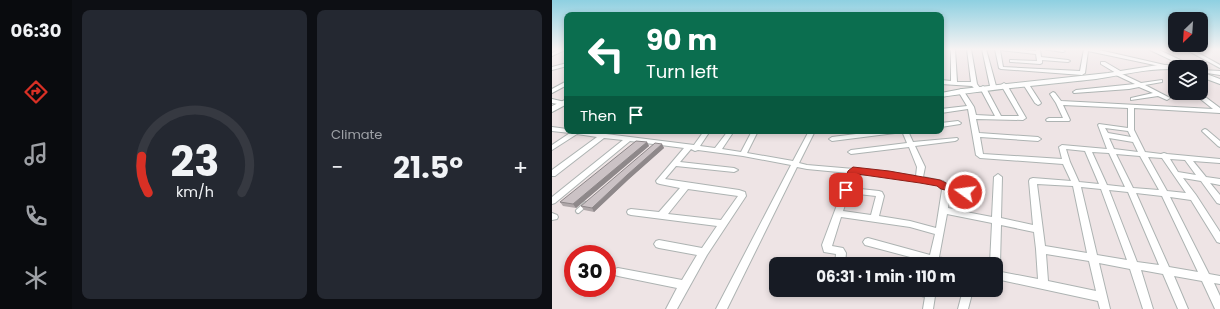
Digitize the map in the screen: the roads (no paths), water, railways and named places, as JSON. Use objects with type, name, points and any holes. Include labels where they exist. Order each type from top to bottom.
[{"type":"street","points":[[953,63],[954,83]]},
{"type":"street","points":[[972,63],[978,87],[999,118]]},
{"type":"street","points":[[988,63],[993,86]]},
{"type":"street","points":[[1000,63],[1001,68],[1085,75],[1119,74],[1168,68]]},
{"type":"street","points":[[1085,75],[1086,63]]},
{"type":"street","points":[[1102,63],[1119,74],[1167,98]]},
{"type":"street","points":[[1154,63],[1168,66]]},
{"type":"street","points":[[552,69],[564,65]]},
{"type":"street","points":[[1208,72],[1220,73]]},
{"type":"street","points":[[944,94],[978,87],[1026,84],[1085,75]]},
{"type":"street","points":[[1208,75],[1220,79]]},
{"type":"street","points":[[1208,76],[1220,82]]},
{"type":"street","points":[[1076,92],[1114,89],[1160,81]]},
{"type":"street","points":[[944,82],[978,87]]},
{"type":"street","points":[[552,91],[564,84]]},
{"type":"street","points":[[1026,84],[1038,103]]},
{"type":"street","points":[[552,86],[561,86]]},
{"type":"street","points":[[974,117],[1023,118],[1004,86]]},
{"type":"street","points":[[961,91],[971,107],[974,117],[980,155],[1066,162]]},
{"type":"street","points":[[1048,120],[1067,120],[1053,94]]},
{"type":"street","points":[[1133,99],[1158,94]]},
{"type":"street","points":[[1205,100],[1220,111]]},
{"type":"street","points":[[552,101],[564,102]]},
{"type":"street","points":[[552,109],[564,103]]},
{"type":"street","points":[[1059,104],[1220,111]]},
{"type":"street","points":[[944,111],[971,107]]},
{"type":"street","points":[[1131,107],[1131,130],[1135,140],[1164,193],[1220,307]]},
{"type":"street","points":[[944,125],[958,123]]},
{"type":"street","points":[[1131,130],[1101,125],[1112,153],[1130,189],[1183,309]]},
{"type":"street","points":[[552,129],[564,131]]},
{"type":"street","points":[[1205,131],[1220,145]]},
{"type":"street","points":[[552,148],[573,134]]},
{"type":"street","points":[[584,134],[742,154],[807,167],[889,174],[940,183],[945,187],[964,190],[962,214]]},
{"type":"street","points":[[671,309],[704,252],[742,196],[742,194],[660,181],[704,134]]},
{"type":"street","points":[[718,151],[729,134]]},
{"type":"street","points":[[742,154],[753,134]]},
{"type":"street","points":[[721,309],[810,134]]},
{"type":"street","points":[[832,139],[871,134]]},
{"type":"street","points":[[906,134],[921,167],[920,179]]},
{"type":"street","points":[[977,135],[1038,138]]},
{"type":"street","points":[[552,174],[602,136]]},
{"type":"street","points":[[1106,136],[1135,140]]},
{"type":"street","points":[[851,152],[955,139]]},
{"type":"street","points":[[552,201],[628,140]]},
{"type":"street","points":[[1105,309],[1076,184],[1066,162],[1062,148],[1219,162]]},
{"type":"street","points":[[1088,150],[1105,188],[1134,264],[1148,309]]},
{"type":"street","points":[[1164,156],[1220,239]]},
{"type":"street","points":[[1187,158],[1220,201]]},
{"type":"street","points":[[675,164],[734,170]]},
{"type":"street","points":[[841,257],[840,251],[826,248],[853,171]]},
{"type":"street","points":[[1176,174],[1220,182]]},
{"type":"street","points":[[995,257],[998,177]]},
{"type":"street","points":[[1043,285],[1041,249],[1033,181],[1130,189],[1193,197]]},
{"type":"street","points":[[661,216],[686,186]]},
{"type":"street","points":[[934,257],[940,232],[946,190],[945,187]]},
{"type":"street","points":[[846,190],[879,194],[880,196],[874,218]]},
{"type":"street","points":[[943,210],[1038,229]]},
{"type":"street","points":[[630,212],[723,224]]},
{"type":"street","points":[[839,214],[910,224],[940,232]]},
{"type":"street","points":[[868,242],[917,257]]},
{"type":"street","points":[[659,244],[704,252]]},
{"type":"street","points":[[1041,249],[1166,269],[1220,280]]},
{"type":"street","points":[[618,272],[684,285]]},
{"type":"street","points":[[1003,276],[1103,297]]},
{"type":"street","points":[[928,309],[930,297]]},
{"type":"street","points":[[964,309],[967,297]]},
{"type":"lane","points":[[650,149],[656,144]]},
{"type":"lane","points":[[578,211],[590,201]]}]
